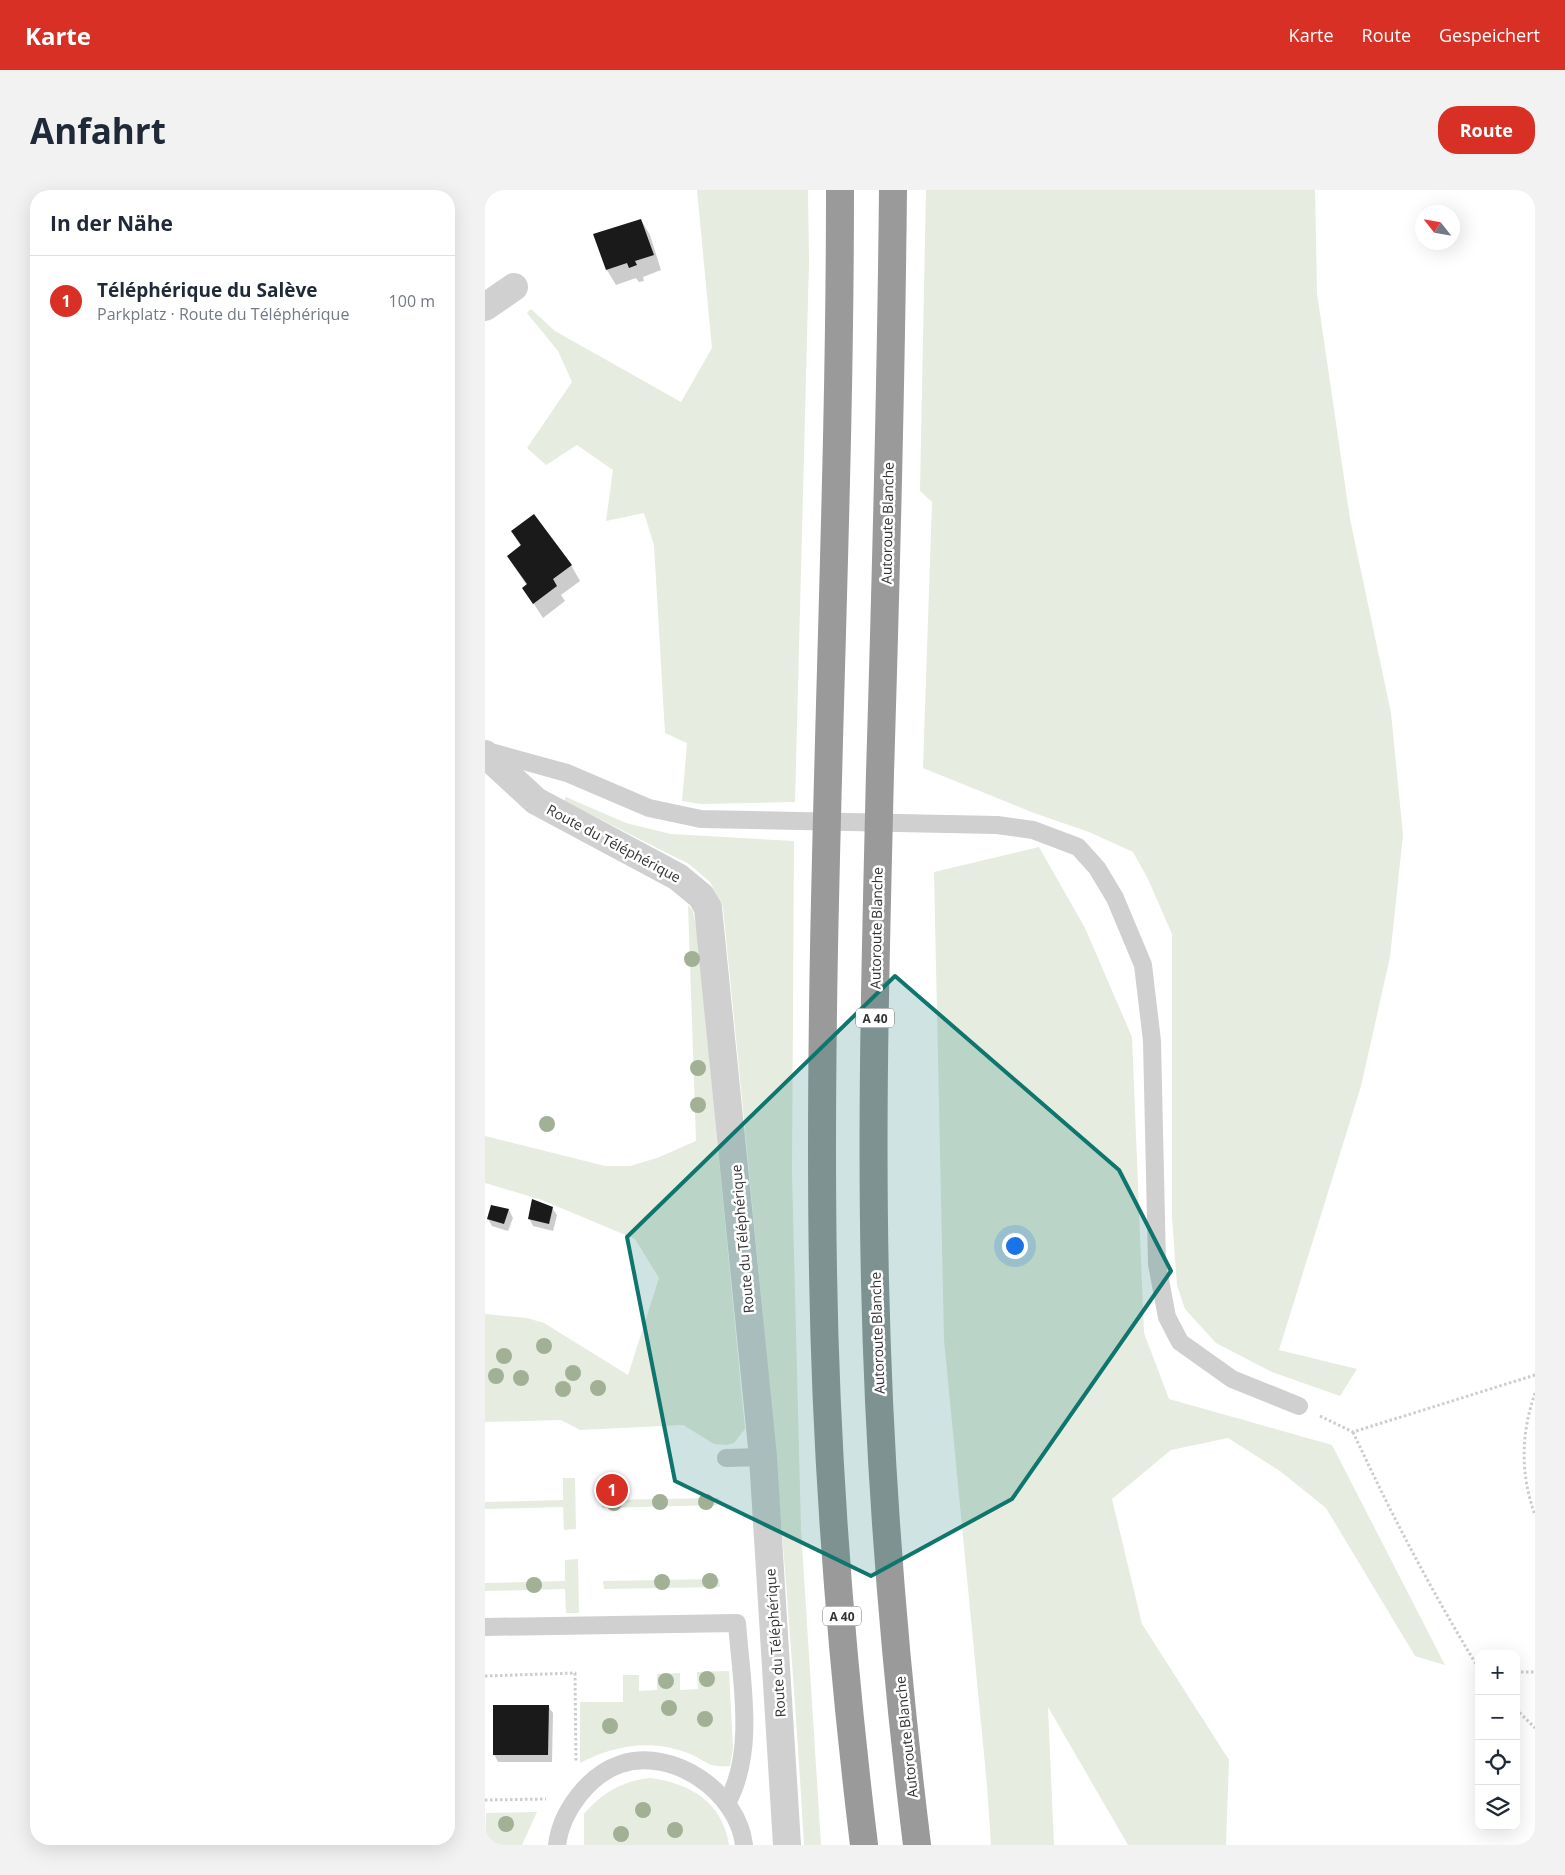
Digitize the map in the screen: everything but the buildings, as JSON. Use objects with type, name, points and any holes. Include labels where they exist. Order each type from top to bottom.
[{"type":"highway","name":"A 40","points":[[840,190],[823,970],[823,1267],[829,1446],[857,1786],[864,1845]]},
{"type":"highway","name":"Autoroute Blanche","points":[[893,190],[891,374],[875,986],[875,1283],[881,1420],[892,1588],[917,1845]]},
{"type":"highway","points":[[857,1786],[859,1845]]},
{"type":"street","points":[[485,307],[514,287]]},
{"type":"street","name":"Route du Téléphérique","points":[[485,752],[536,801],[678,877],[701,896],[709,908],[763,1457],[787,1845]]},
{"type":"lane","points":[[485,752],[567,773],[649,808],[701,819],[997,825],[1033,830],[1078,847],[1097,868],[1115,898],[1143,965],[1151,1040],[1157,1264],[1167,1317],[1180,1342],[1210,1365],[1231,1379],[1299,1406]]},
{"type":"lane","points":[[726,1458],[763,1457]]},
{"type":"lane","points":[[485,1627],[737,1623],[744,1750],[737,1781],[727,1803]]},
{"type":"lane","points":[[557,1845],[563,1822],[577,1798],[608,1770],[621,1764],[647,1761],[672,1766],[688,1772],[711,1787],[727,1803],[737,1820],[745,1845]]},
{"type":"path","points":[[1353,1432],[1535,1375]]},
{"type":"path","points":[[1535,1393],[1526,1424],[1523,1460],[1527,1486],[1535,1514]]},
{"type":"path","points":[[1299,1406],[1353,1432],[1388,1509],[1443,1610],[1475,1663]]},
{"type":"path","points":[[1520,1672],[1535,1672]]},
{"type":"path","points":[[485,1676],[575,1673],[577,1798]]},
{"type":"path","points":[[1520,1712],[1535,1728]]},
{"type":"highlighted area","points":[[895,976],[1119,1170],[1171,1271],[1012,1499],[871,1576],[675,1481],[627,1237],[795,1071]]},
{"type":"shaded area","points":[[697,190],[808,190],[809,261],[795,802],[701,804],[682,801],[687,743],[665,733],[654,545],[644,513],[606,521],[613,470],[577,445],[546,465],[527,448],[572,382],[558,351],[527,313],[531,309],[555,331],[681,402],[712,348]]},
{"type":"shaded area","points":[[926,190],[1315,190],[1317,293],[1350,519],[1391,713],[1403,835],[1390,957],[1361,1086],[1279,1350],[1357,1369],[1340,1396],[1272,1372],[1216,1343],[1185,1309],[1177,1285],[1172,1217],[1172,934],[1148,879],[1133,852],[1089,832],[1034,813],[923,768],[932,502],[920,491]]},
{"type":"shaded area","points":[[566,797],[626,823],[671,834],[794,841],[792,1173],[801,1529],[821,1845],[804,1845],[779,1493],[723,908],[710,882],[689,864],[564,801]]},
{"type":"shaded area","points":[[1039,847],[1085,928],[1132,1037],[1144,1333],[1169,1399],[1332,1445],[1445,1665],[1415,1656],[1326,1508],[1280,1471],[1228,1438],[1171,1450],[1112,1499],[1142,1624],[1229,1760],[1226,1845],[1128,1845],[1048,1707],[1054,1845],[991,1845],[987,1785],[944,1340],[934,872]]},
{"type":"shaded area","points":[[688,905],[693,911],[697,932],[745,1429],[734,1443],[727,1445],[714,1444],[683,1425],[580,1430],[561,1420],[485,1422],[485,1314],[527,1318],[544,1323],[628,1375],[659,1278],[635,1239],[542,1200],[485,1183],[485,1136],[605,1166],[630,1166],[657,1158],[696,1141]]},
{"type":"shaded area","points":[[563,1478],[575,1478],[576,1529],[564,1530],[563,1507],[485,1509],[485,1502],[563,1500]]},
{"type":"shaded area","points":[[719,1498],[718,1505],[602,1508],[602,1500]]},
{"type":"shaded area","points":[[578,1559],[579,1613],[566,1613],[565,1589],[485,1591],[485,1583],[565,1581],[565,1560]]},
{"type":"shaded area","points":[[719,1579],[720,1587],[604,1589],[603,1581]]},
{"type":"shaded area","points":[[729,1671],[733,1748],[730,1766],[712,1765],[688,1753],[660,1746],[647,1745],[619,1748],[580,1763],[580,1702],[623,1702],[623,1675],[639,1675],[639,1691],[657,1690],[657,1674],[680,1673],[680,1690],[698,1689],[697,1672]]},
{"type":"shaded area","points":[[651,1778],[691,1790],[712,1806],[725,1830],[729,1845],[584,1845],[584,1814],[591,1806],[606,1794],[622,1785]]},
{"type":"shaded area","points":[[537,1812],[522,1845],[485,1845],[486,1813]]},
{"type":"place","name":"Téléphérique du Salève","points":[[612,1490]]}]
